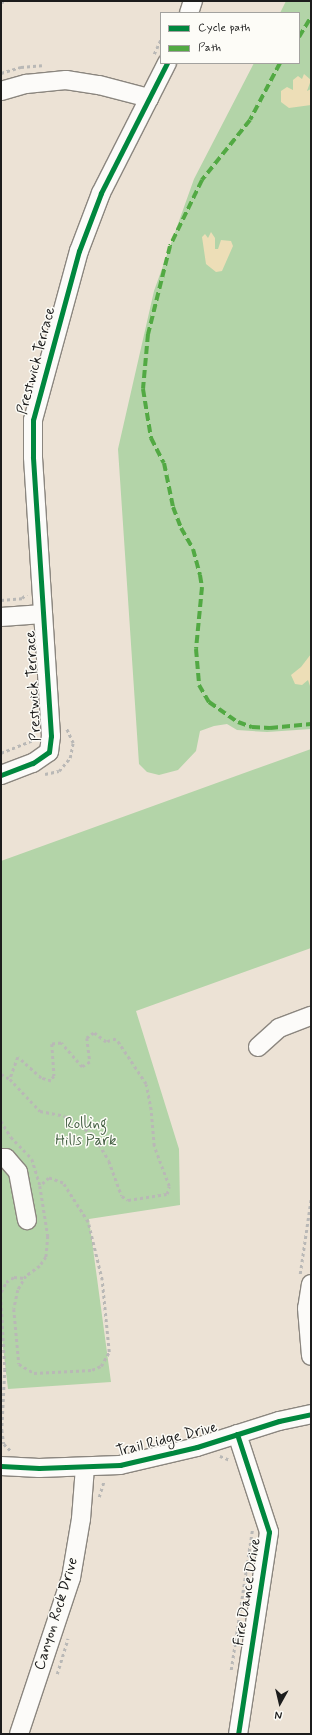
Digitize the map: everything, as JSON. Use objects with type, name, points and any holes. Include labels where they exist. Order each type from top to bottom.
[{"type":"street","points":[[189,12],[193,1]]},
{"type":"street","name":"Prestwick Terrace","points":[[1,775],[33,763],[49,752],[51,736],[33,457],[33,420],[79,251],[101,193],[166,64]]},
{"type":"street","points":[[1,91],[26,84],[66,80],[99,85],[149,98]]},
{"type":"street","points":[[1,617],[43,614]]},
{"type":"street","points":[[258,1047],[279,1028],[311,1016]]},
{"type":"street","points":[[1,1158],[6,1158],[18,1172],[27,1220]]},
{"type":"street","points":[[311,1284],[307,1308],[311,1356]]},
{"type":"street","name":"Trail Ridge Drive","points":[[7,1459],[39,1468],[120,1465],[160,1457],[311,1414]]},
{"type":"street","name":"Fire Dance Drive","points":[[237,1434],[270,1532],[238,1734]]},
{"type":"street","name":"Canyon Rock Drive","points":[[19,1734],[70,1578],[81,1518],[84,1467]]},
{"type":"path","points":[[1,2],[7,1]]},
{"type":"path","points":[[1,600],[22,598],[26,595]]},
{"type":"path","points":[[37,773],[59,771],[70,758],[73,743],[68,730],[62,725]]},
{"type":"path","points":[[1,753],[35,741],[34,733]]},
{"type":"path","points":[[1,1074],[10,1079],[40,1111],[65,1116],[93,1134],[109,1161],[122,1196],[128,1200],[167,1194],[169,1186],[154,1146],[151,1110],[146,1084],[116,1039],[106,1042],[94,1033],[87,1038],[90,1062],[82,1067],[61,1043],[52,1044],[54,1076],[51,1081],[42,1078],[18,1057],[10,1079]]},
{"type":"path","points":[[1,1292],[6,1282],[14,1277],[24,1278],[40,1266],[46,1257],[48,1236],[40,1186],[49,1178],[62,1183],[88,1222],[102,1280],[109,1352],[101,1366],[92,1370],[34,1373],[19,1364],[14,1309],[18,1290],[24,1278]]},
{"type":"path","points":[[1,1296],[5,1369],[2,1430],[7,1459]]},
{"type":"path","points":[[224,1457],[232,1462]]},
{"type":"path","points":[[230,1672],[252,1532],[251,1525]]},
{"type":"green space","points":[[286,1],[311,1],[311,729],[267,732],[237,730],[227,724],[214,726],[200,731],[196,751],[178,770],[159,775],[147,772],[139,764],[118,449],[154,291],[194,179],[253,64],[300,64],[300,12],[280,12]]},
{"type":"green space","name":"Rolling Hills Park","points":[[311,749],[311,948],[136,1011],[179,1149],[180,1205],[89,1219],[111,1382],[8,1389],[1,1331],[1,861]]},
{"type":"sand","points":[[304,74],[311,80],[307,91],[311,89],[311,105],[289,108],[281,102],[281,91],[287,87],[293,90],[293,80],[298,76],[302,79]]},
{"type":"sand","points":[[211,232],[215,238],[215,249],[218,249],[221,240],[231,241],[233,246],[222,271],[216,272],[206,264],[202,237],[205,234],[208,238]]},
{"type":"sand","points":[[311,654],[311,689],[308,680],[302,685],[295,684],[291,675],[301,667]]},
{"type":"marked path","points":[[300,35],[311,17]]},
{"type":"marked path","points":[[279,64],[250,120],[202,180],[170,246],[148,334],[143,389],[151,438],[164,463],[173,507],[181,528],[193,549],[200,575],[202,587],[196,649],[199,685],[209,702],[238,722],[252,727],[270,728],[311,724]]},
{"type":"cycle path","points":[[1,775],[33,763],[49,752],[51,736],[33,457],[33,420],[79,251],[101,193],[166,64]]},
{"type":"cycle path","points":[[1,1466],[39,1468],[120,1465],[197,1447],[279,1421],[311,1414]]},
{"type":"cycle path","points":[[237,1434],[269,1532],[238,1734]]}]
